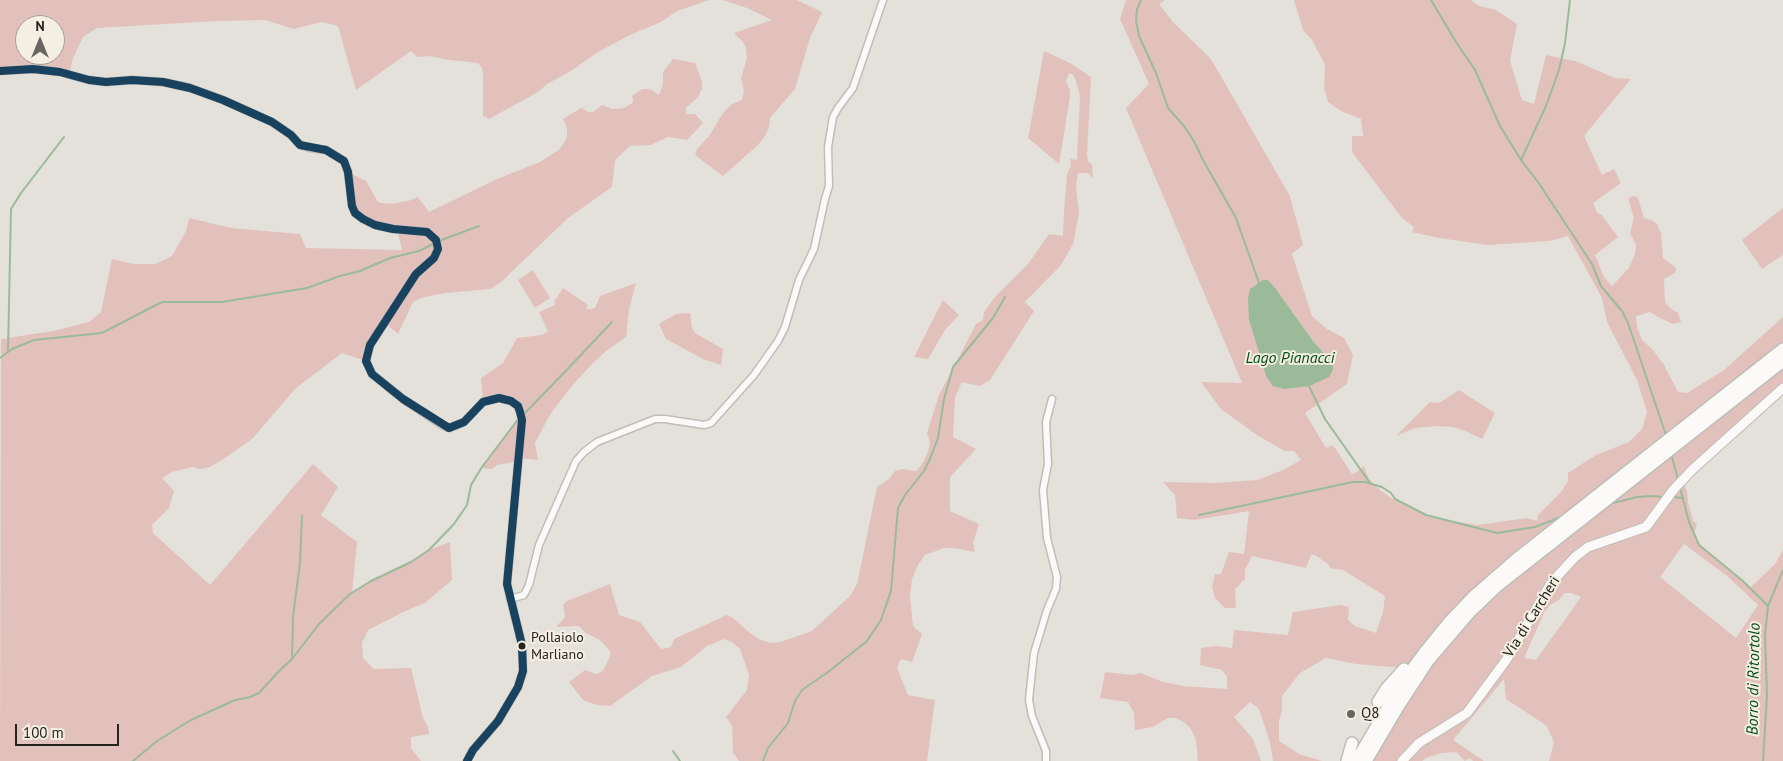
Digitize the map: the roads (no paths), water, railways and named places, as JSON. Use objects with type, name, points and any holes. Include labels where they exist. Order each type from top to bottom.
[{"type":"highway","points":[[1356,761],[1404,680],[1440,632],[1462,608],[1519,557],[1783,349]]},
{"type":"highway","points":[[1366,761],[1398,706],[1428,661],[1470,612],[1496,587],[1783,360]]},
{"type":"highway","points":[[1378,702],[1386,689],[1399,676],[1443,621],[1462,608]]},
{"type":"highway","points":[[1348,761],[1352,743]]},
{"type":"street","points":[[510,599],[524,595],[529,586],[539,545],[576,461],[584,452],[597,442],[655,419],[704,425],[711,423],[754,375],[778,341],[785,327],[799,280],[814,250],[829,186],[828,147],[833,117],[853,88],[883,0]]},
{"type":"street","points":[[0,71],[33,69],[60,72],[89,80],[106,82],[132,80],[163,82],[190,88],[223,100],[272,122],[300,145],[326,150],[344,161],[348,172],[352,206],[355,213],[363,219],[375,225],[393,229],[427,232],[436,240],[438,249],[434,258],[416,274],[370,345],[366,360],[372,374],[402,399],[442,426],[449,428],[464,422],[483,402],[499,398],[511,401],[518,406],[522,420],[507,584],[523,652],[522,671],[518,687],[498,721],[473,750],[467,761]]},
{"type":"street","name":"Via di Carcheri","points":[[1402,761],[1419,743],[1467,713],[1507,659],[1551,583],[1575,557],[1588,548],[1646,527],[1674,489],[1693,469],[1783,388]]},
{"type":"street","points":[[1046,761],[1046,751],[1032,716],[1029,700],[1034,653],[1056,588],[1057,577],[1047,538],[1043,490],[1048,464],[1046,422],[1052,399]]},
{"type":"water","name":"Lago Pianacci","points":[[1263,280],[1268,280],[1276,289],[1313,341],[1333,363],[1333,370],[1329,377],[1309,386],[1284,389],[1273,386],[1266,376],[1249,320],[1248,299],[1250,289]]},
{"type":"waterway","points":[[1141,0],[1137,9],[1136,21],[1139,36],[1156,73],[1168,108],[1184,126],[1195,143],[1236,218],[1259,283]]},
{"type":"waterway","points":[[1431,0],[1475,70],[1500,126],[1592,264],[1601,286],[1622,311],[1628,323],[1666,435]]},
{"type":"waterway","points":[[1521,160],[1546,106],[1559,70],[1565,43],[1570,0]]},
{"type":"waterway","points":[[8,352],[11,209],[64,137]]},
{"type":"waterway","points":[[439,241],[479,226]]},
{"type":"waterway","points":[[0,358],[12,349],[34,340],[102,333],[162,302],[222,302],[307,288],[360,271],[390,258],[419,251],[435,243]]},
{"type":"waterway","points":[[763,761],[768,748],[788,723],[795,701],[802,690],[867,641],[881,620],[891,591],[898,508],[905,495],[924,471],[930,459],[938,438],[944,399],[953,367],[993,318],[1005,297]]},
{"type":"waterway","points":[[523,415],[612,322]]},
{"type":"waterway","points":[[1308,384],[1325,419],[1370,483]]},
{"type":"waterway","points":[[133,761],[157,741],[191,720],[235,700],[259,693],[292,659],[319,624],[350,594],[371,581],[411,562],[429,550],[454,524],[467,505],[471,485],[482,467],[519,418]]},
{"type":"waterway","points":[[1671,454],[1678,479]]},
{"type":"waterway","points":[[1199,515],[1353,482],[1365,482],[1382,487],[1391,493],[1395,499],[1426,515],[1497,533],[1535,527],[1561,517]]},
{"type":"waterway","points":[[1680,488],[1689,522],[1699,545],[1743,581],[1768,606]]},
{"type":"waterway","points":[[1609,504],[1637,497],[1663,497]]},
{"type":"waterway","points":[[1673,497],[1683,498]]},
{"type":"waterway","points":[[292,659],[293,617],[300,563],[302,516]]},
{"type":"waterway","name":"Borro di Ritortolo","points":[[1763,761],[1767,695],[1765,635],[1768,606],[1783,570]]},
{"type":"waterway","points":[[673,751],[680,761]]},
{"type":"place","name":"Pollaiolo Marliano","points":[[522,646]]},
{"type":"place","name":"Q8","points":[[1351,714]]}]
